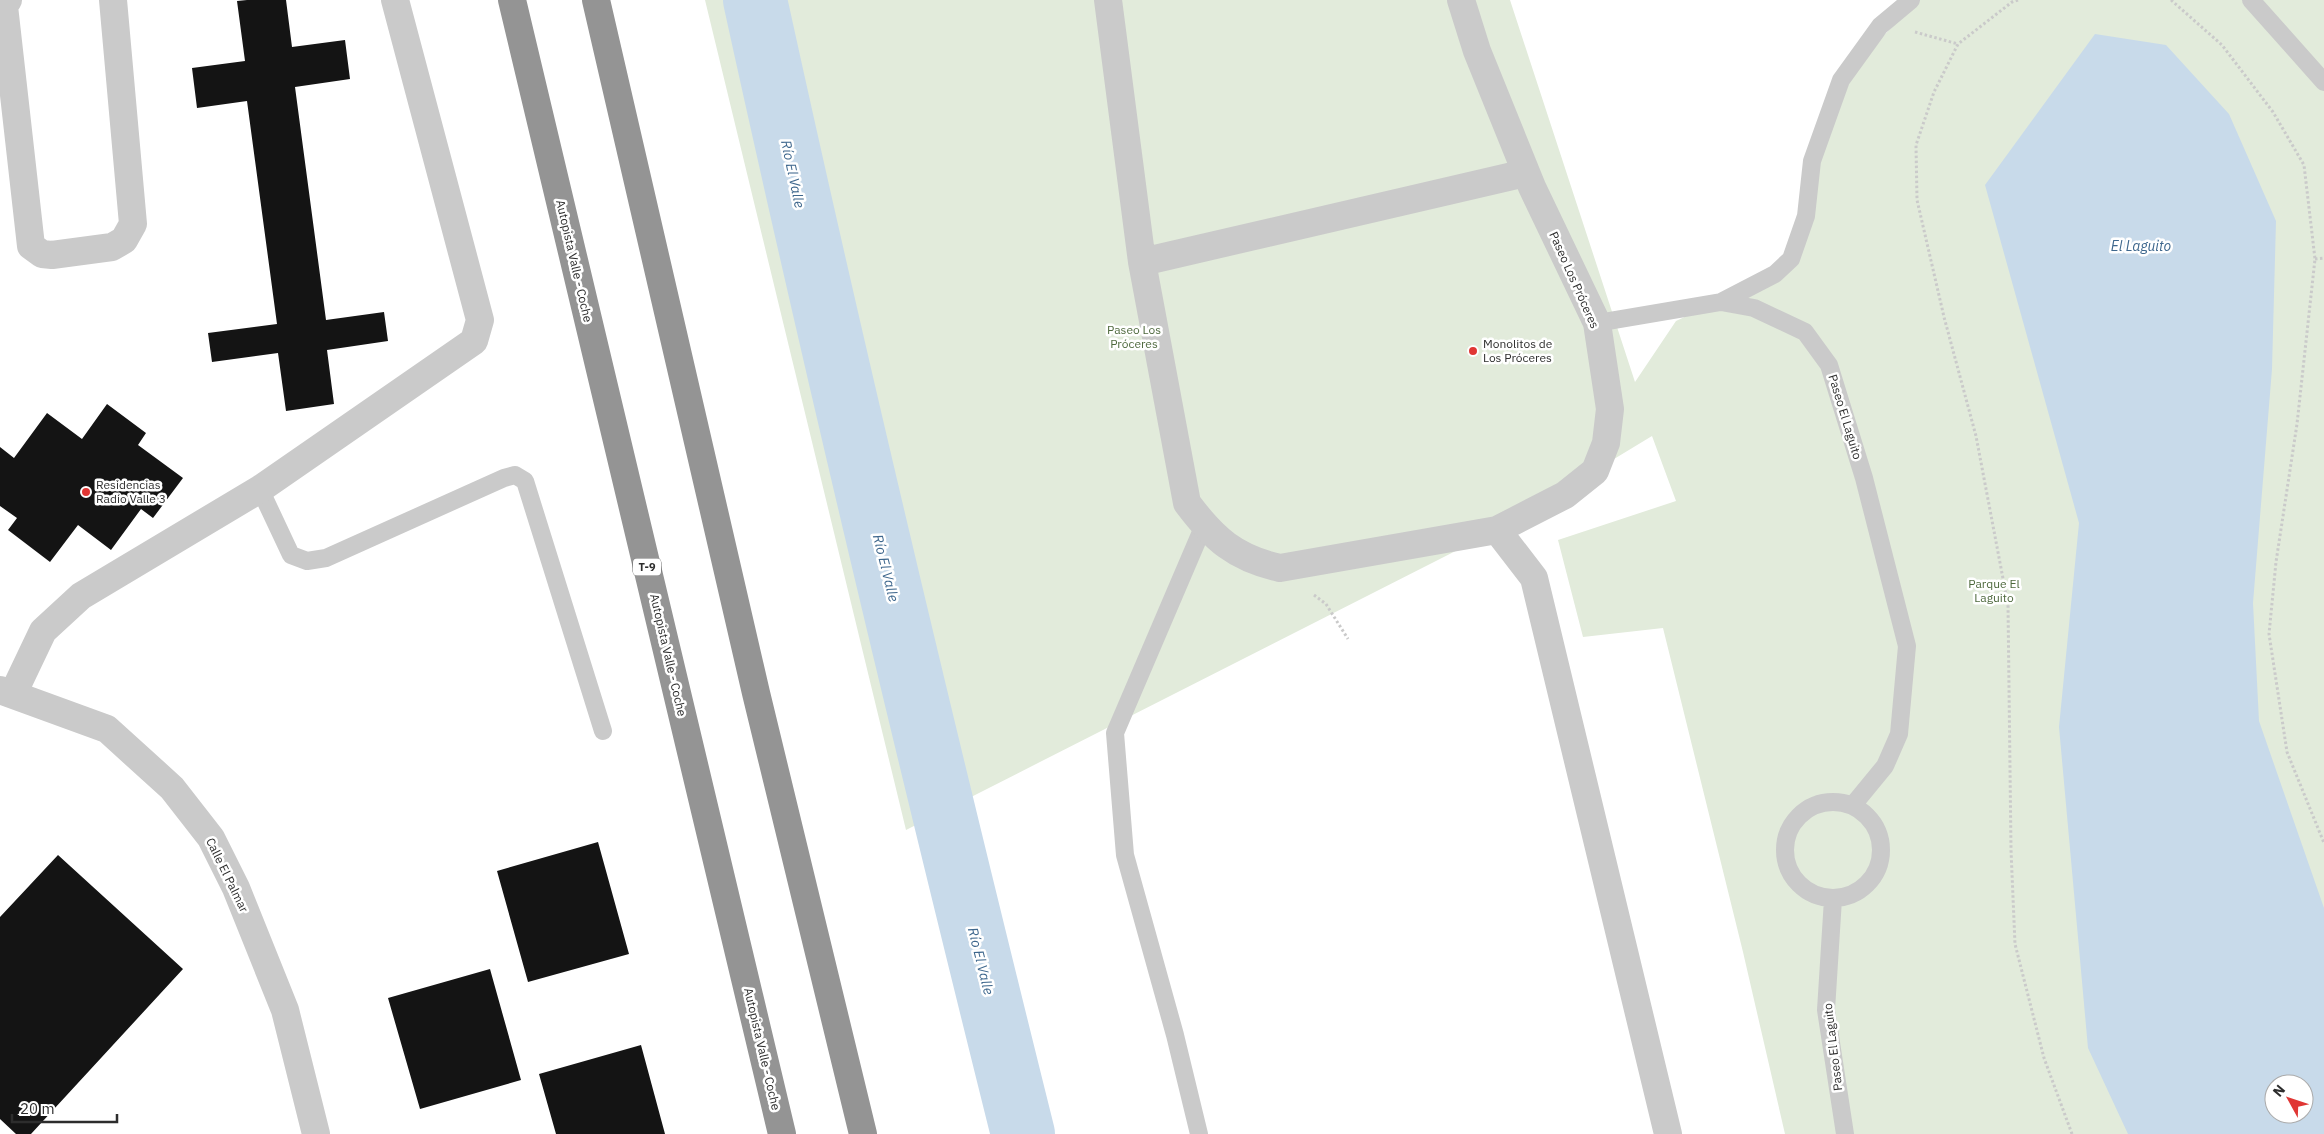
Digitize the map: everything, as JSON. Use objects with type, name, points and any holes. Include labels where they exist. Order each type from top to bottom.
[{"type":"highway","name":"Autopista Valle - Coche","points":[[512,0],[782,1134]]},
{"type":"highway","points":[[596,0],[756,692],[863,1134]]},
{"type":"street","points":[[8,0],[4,6],[30,246],[42,254],[52,255],[112,247],[124,240],[133,224],[114,0]]},
{"type":"street","points":[[6,692],[43,631],[81,596],[260,489],[474,341],[480,320],[395,0]]},
{"type":"street","name":"Paseo Los Próceres","points":[[1108,0],[1142,262],[1187,502],[1204,525],[1231,549],[1257,563],[1280,568],[1497,530],[1565,495],[1595,471],[1606,443],[1610,409],[1596,323],[1526,173],[1477,51],[1461,0]]},
{"type":"street","points":[[1142,262],[1526,173]]},
{"type":"street","points":[[1497,530],[1534,578],[1668,1134]]},
{"type":"street","name":"Calle El Palmar","points":[[6,692],[107,729],[172,788],[211,838],[236,888],[285,1010],[316,1134]]},
{"type":"lane","points":[[1596,323],[1722,302],[1776,274],[1791,259],[1806,216],[1812,161],[1841,80],[1880,26],[1911,0]]},
{"type":"lane","points":[[2251,0],[2324,82]]},
{"type":"lane","name":"Paseo El Laguito","points":[[1722,302],[1754,308],[1805,332],[1829,365],[1866,488],[1907,646],[1899,734],[1884,766],[1853,805]]},
{"type":"lane","points":[[260,489],[291,555],[307,561],[326,558],[504,478],[515,475],[525,481],[603,732]]},
{"type":"lane","points":[[1199,1134],[1175,1035],[1125,855],[1115,733],[1204,525]]},
{"type":"lane","points":[[1838,801],[1853,805],[1866,813],[1875,824],[1881,837],[1882,852],[1879,867],[1872,880],[1861,890],[1848,896],[1833,899],[1818,896],[1804,888],[1793,878],[1786,863],[1784,848],[1788,832],[1796,819],[1808,808],[1822,802],[1838,801]]},
{"type":"lane","name":"Paseo El Laguito","points":[[1833,899],[1826,1010],[1845,1134]]},
{"type":"path","points":[[2018,0],[2012,2],[1958,44],[1934,92],[1916,145],[1917,200],[1944,318],[1976,436],[2008,605],[2010,822],[2015,944],[2044,1058],[2072,1134]]},
{"type":"path","points":[[2171,0],[2222,45],[2273,112],[2304,165],[2315,258],[2296,424],[2276,562],[2269,634],[2286,752],[2324,843]]},
{"type":"path","points":[[1880,26],[1921,33],[1958,44]]},
{"type":"path","points":[[2315,258],[2324,258]]},
{"type":"path","points":[[1280,568],[1326,604],[1348,639]]},
{"type":"green space","name":"Parque El Laguito","points":[[705,0],[1510,0],[1635,382],[1676,321],[1776,274],[1806,216],[1841,80],[1918,0],[2324,0],[2324,1134],[1785,1134],[1743,952],[1663,628],[1583,637],[1558,540],[1676,501],[1652,436],[1497,530],[906,830]]},
{"type":"water","name":"El Laguito","points":[[2095,34],[2166,45],[2229,114],[2276,221],[2272,369],[2253,603],[2259,721],[2324,908],[2324,1134],[2128,1134],[2088,1048],[2059,727],[2079,523],[1985,185]]},
{"type":"building","points":[[286,0],[292,47],[345,40],[350,79],[295,87],[326,320],[384,312],[388,341],[327,350],[334,404],[286,411],[278,353],[212,362],[208,333],[277,324],[247,101],[197,108],[192,68],[245,61],[237,1]]},
{"type":"building","name":"Residencias Radio Valle 3","points":[[107,404],[146,433],[138,445],[183,478],[153,518],[141,509],[111,550],[78,525],[50,562],[8,530],[17,518],[0,506],[0,447],[14,458],[47,413],[82,439]]},
{"type":"building","points":[[598,842],[629,954],[528,982],[497,871]]},
{"type":"building","points":[[58,855],[183,969],[31,1134],[16,1134],[0,1119],[0,917]]},
{"type":"building","points":[[490,969],[521,1080],[420,1109],[388,998]]},
{"type":"building","points":[[641,1045],[665,1134],[556,1134],[539,1074]]},
{"type":"waterway","name":"Río El Valle","points":[[755,0],[885,568],[1023,1134]]},
{"type":"place","name":"Monolitos de Los Próceres","points":[[1473,351]]},
{"type":"place","name":"Residencias Radio Valle 3","points":[[86,492]]}]
